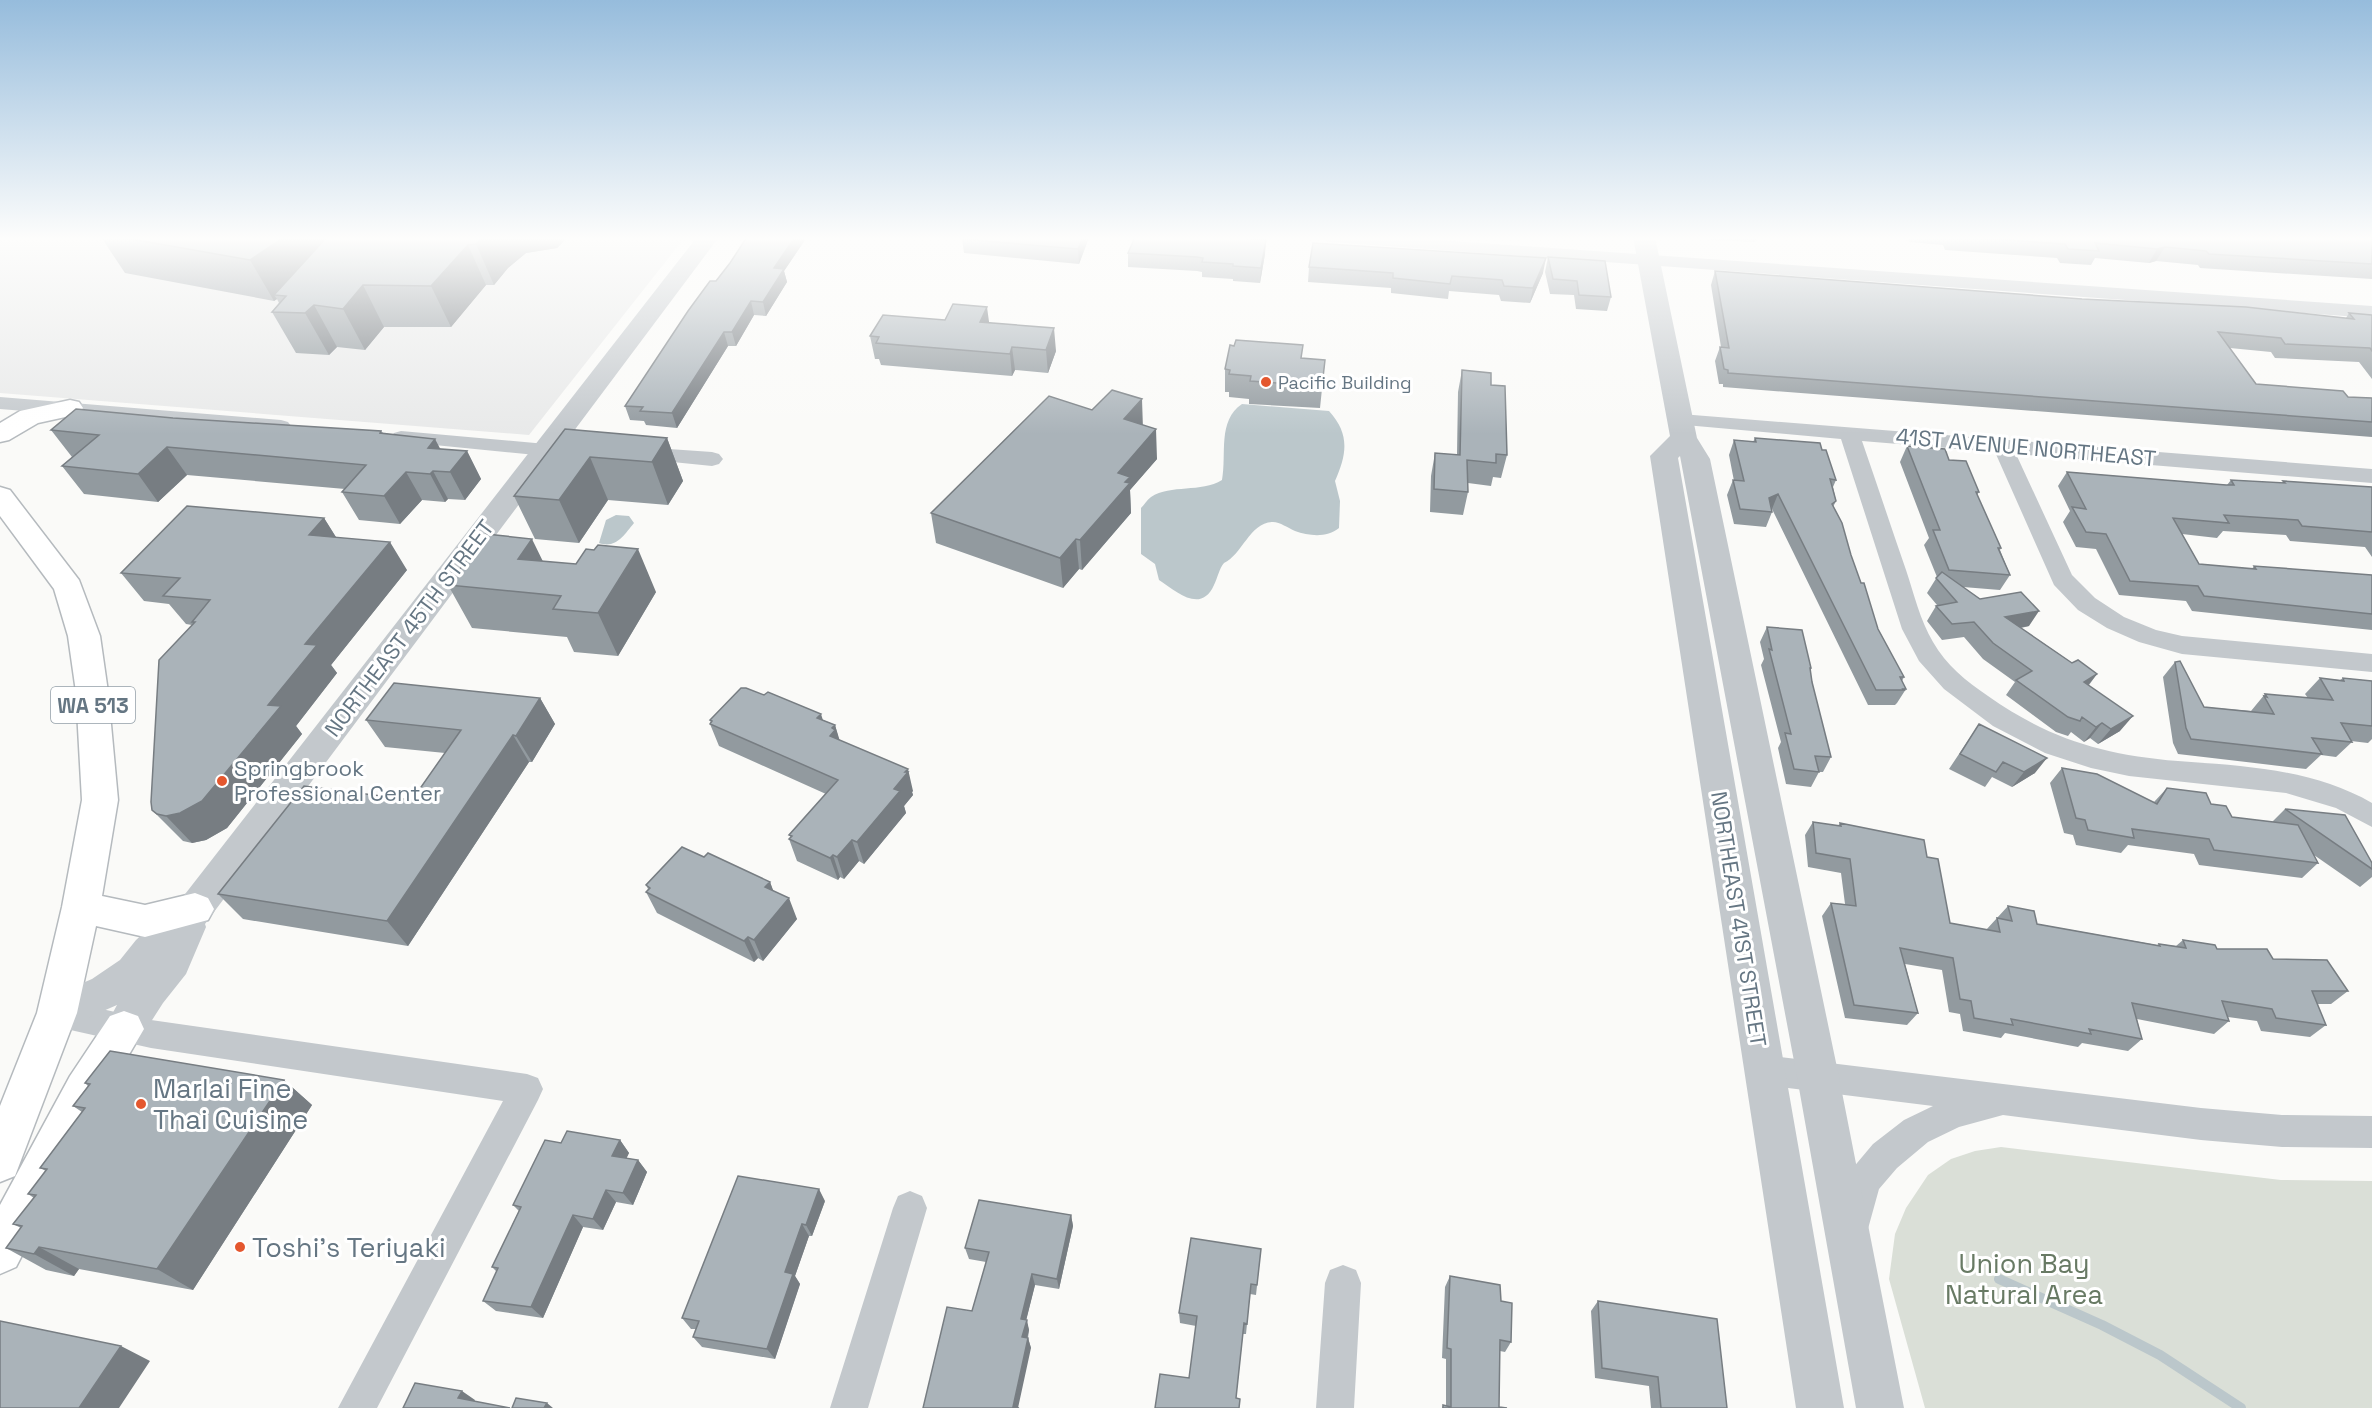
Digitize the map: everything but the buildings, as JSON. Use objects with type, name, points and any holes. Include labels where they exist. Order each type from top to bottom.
[{"type":"main road","points":[[0,434],[28,417],[70,408]]},
{"type":"main road","name":"WA 513","points":[[0,496],[68,587],[84,636],[92,692],[100,800],[81,907],[57,1013],[0,1161]]},
{"type":"main road","points":[[81,907],[145,921],[195,909]]},
{"type":"main road","points":[[0,1251],[85,1090],[124,1029]]},
{"type":"street","name":"NORTHEAST 45TH STREET","points":[[57,1013],[106,991],[134,972],[150,952],[195,909],[658,303]]},
{"type":"street","name":"NORTHEAST 41ST STREET","points":[[1658,303],[1682,429],[1696,459],[1818,1077],[1880,1408]]},
{"type":"street","points":[[2267,303],[2372,312]]},
{"type":"street","points":[[0,403],[304,428]]},
{"type":"street","name":"NORTHEAST 41ST STREET","points":[[1682,429],[1664,456],[1820,1408]]},
{"type":"street","name":"41ST AVENUE NORTHEAST","points":[[1682,429],[1849,433],[2372,476]]},
{"type":"street","points":[[1849,433],[1914,628],[1926,654],[1944,677],[1963,692],[2024,732],[2080,755],[2129,766],[2277,781],[2308,787],[2339,797],[2372,816]]},
{"type":"street","points":[[381,435],[546,450],[584,449]]},
{"type":"street","points":[[2002,445],[2062,579],[2090,609],[2111,621],[2158,640],[2182,645],[2372,663]]},
{"type":"street","points":[[616,451],[712,459]]},
{"type":"street","points":[[124,1029],[149,991],[172,962],[195,909]]},
{"type":"street","points":[[57,1013],[124,1029],[527,1089],[357,1408]]},
{"type":"street","points":[[1763,1070],[2213,1125],[2282,1131],[2372,1132]]},
{"type":"street","points":[[1850,1245],[1864,1181],[1885,1156],[1916,1131],[1955,1112],[2009,1100]]},
{"type":"street","points":[[849,1408],[910,1208]]},
{"type":"street","points":[[1335,1408],[1343,1283]]},
{"type":"shaded area","points":[[0,303],[633,303],[529,435],[0,393]]},
{"type":"shaded area","points":[[1242,404],[1329,411],[1340,428],[1344,444],[1342,462],[1335,481],[1340,501],[1339,528],[1323,535],[1312,535],[1295,531],[1276,522],[1265,523],[1258,527],[1236,553],[1224,563],[1209,594],[1202,598],[1188,598],[1159,580],[1155,564],[1141,554],[1141,508],[1150,498],[1159,493],[1205,486],[1222,480],[1226,429],[1234,411]]},
{"type":"shaded area","points":[[616,515],[629,516],[634,523],[615,542],[599,543],[606,520]]},
{"type":"green space","name":"Union Bay Natural Area","points":[[2001,1147],[2281,1180],[2372,1181],[2372,1408],[1925,1408],[1889,1279],[1895,1234],[1906,1208],[1928,1175],[1951,1159],[1975,1151]]},
{"type":"waterway","points":[[1999,1279],[2102,1325],[2160,1355],[2241,1408]]},
{"type":"place","name":"Pacific Building","points":[[1266,382]]},
{"type":"place","name":"Springbrook Professional Center","points":[[222,781]]},
{"type":"place","name":"Marlai Fine Thai Cuisine","points":[[141,1104]]},
{"type":"place","name":"Toshi's Teriyaki","points":[[240,1247]]}]
